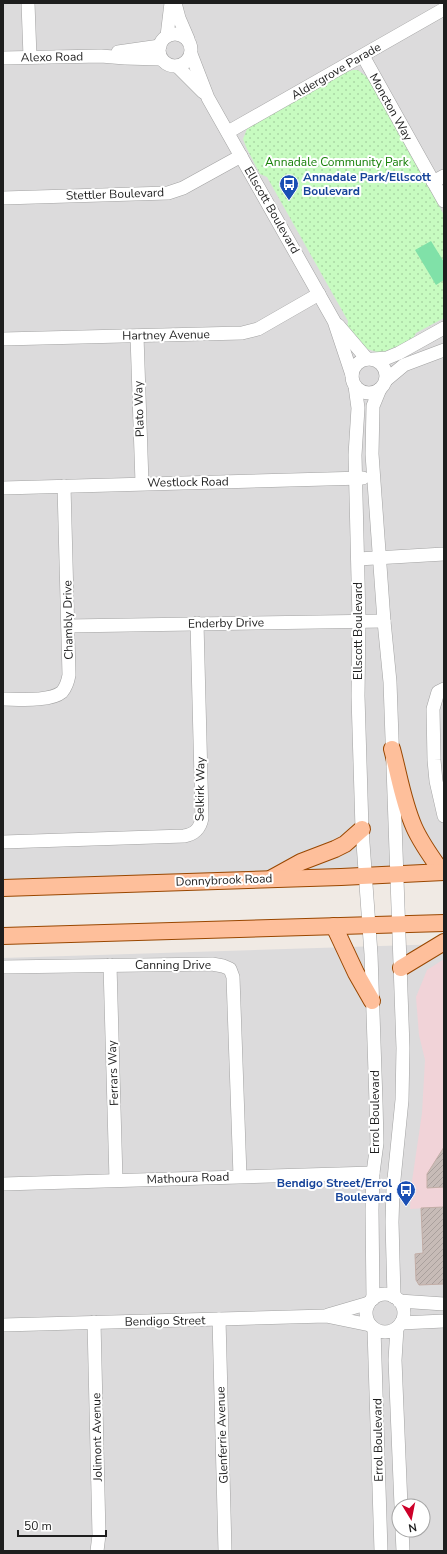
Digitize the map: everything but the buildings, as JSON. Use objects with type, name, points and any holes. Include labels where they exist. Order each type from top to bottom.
[{"type":"main road","points":[[392,749],[407,808],[414,827],[423,845],[443,872]]},
{"type":"main road","points":[[270,879],[301,862],[340,847],[362,829]]},
{"type":"main road","name":"Donnybrook Road","points":[[3,888],[443,872]]},
{"type":"main road","points":[[3,936],[444,924]]},
{"type":"main road","points":[[334,926],[356,973],[372,1001]]},
{"type":"main road","points":[[401,968],[444,942]]},
{"type":"street","points":[[28,3],[30,57]]},
{"type":"street","points":[[171,3],[163,47],[168,65],[177,66],[186,62],[191,54],[190,44],[179,18],[175,3]]},
{"type":"street","name":"Aldergrove Parade","points":[[228,132],[444,9]]},
{"type":"street","points":[[163,47],[171,34],[180,35],[188,39]]},
{"type":"street","name":"Alexo Road","points":[[3,58],[101,56],[140,48],[163,47]]},
{"type":"street","name":"Ellscott Boulevard","points":[[191,54],[208,98],[334,321],[354,380],[358,408],[355,455],[359,620],[358,696],[364,876],[368,925]]},
{"type":"street","name":"Moncton Way","points":[[362,56],[439,179],[444,200]]},
{"type":"street","name":"Ellscott Boulevard","points":[[177,66],[208,98]]},
{"type":"street","name":"Stettler Boulevard","points":[[3,198],[168,193],[183,188],[241,156]]},
{"type":"street","name":"Hartney Avenue","points":[[3,339],[250,332],[319,294]]},
{"type":"street","name":"Ellscott Boulevard","points":[[334,321],[370,359]]},
{"type":"street","points":[[444,328],[387,358],[370,359],[356,364],[353,369],[354,380],[364,392],[375,392],[404,365],[444,350]]},
{"type":"street","name":"Plato Way","points":[[137,336],[142,483]]},
{"type":"street","points":[[370,359],[382,365],[386,374],[383,385]]},
{"type":"street","name":"Ellscott Boulevard","points":[[383,385],[373,406],[374,478],[384,621],[390,682],[399,925]]},
{"type":"street","name":"Westlock Road","points":[[3,488],[142,483],[374,478]]},
{"type":"street","name":"Chambly Drive","points":[[3,699],[38,699],[53,696],[62,692],[67,684],[69,674],[64,486]]},
{"type":"street","points":[[358,559],[444,554]]},
{"type":"street","name":"Enderby Drive","points":[[68,626],[359,620],[384,621]]},
{"type":"street","name":"Selkirk Way","points":[[3,842],[184,836],[193,834],[198,829],[201,825],[202,818],[197,623]]},
{"type":"street","points":[[444,689],[438,692],[433,709],[436,781],[444,816]]},
{"type":"street","name":"Errol Boulevard","points":[[368,925],[377,1137],[373,1173],[371,1301],[366,1314],[372,1327],[376,1359],[381,1551]]},
{"type":"street","name":"Errol Boulevard","points":[[399,925],[403,1048],[402,1092],[393,1189],[392,1222],[396,1299],[404,1312],[399,1326],[396,1360],[401,1498]]},
{"type":"street","name":"Canning Drive","points":[[3,967],[212,964],[230,969],[233,977],[240,1176]]},
{"type":"street","name":"Ferrars Way","points":[[110,965],[116,1180]]},
{"type":"street","name":"Mathoura Road","points":[[3,1184],[373,1173]]},
{"type":"street","points":[[371,1301],[383,1295],[396,1299],[444,1304]]},
{"type":"street","name":"Bendigo Street","points":[[326,1316],[371,1301]]},
{"type":"street","name":"Bendigo Street","points":[[3,1325],[326,1316],[372,1327]]},
{"type":"street","name":"Glenferrie Avenue","points":[[219,1319],[225,1551]]},
{"type":"street","points":[[372,1327],[386,1332],[399,1326],[444,1321]]},
{"type":"street","name":"Jolimont Avenue","points":[[94,1322],[99,1535],[97,1551]]},
{"type":"street","points":[[402,1538],[403,1551]]},
{"type":"shaded area","points":[[3,3],[444,3],[444,879],[3,879]]},
{"type":"shaded area","points":[[444,944],[444,1551],[3,1551],[3,958]]},
{"type":"shaded area","points":[[444,959],[444,1207],[410,1209],[411,1188],[422,1113],[425,1060],[419,1035],[416,997],[427,970]]},
{"type":"green space","name":"Annadale Community Park","points":[[358,70],[368,78],[444,215],[444,318],[416,333],[412,340],[384,352],[377,352],[367,349],[347,329],[348,321],[267,177],[260,174],[243,139],[247,129],[253,124],[346,72]]},
{"type":"green space","points":[[431,241],[444,262],[444,280],[436,285],[415,250]]},
{"type":"place","name":"Annadale Park/Ellscott Boulevard","points":[[289,201]]},
{"type":"place","name":"Bendigo Street/Errol Boulevard","points":[[406,1207]]}]
